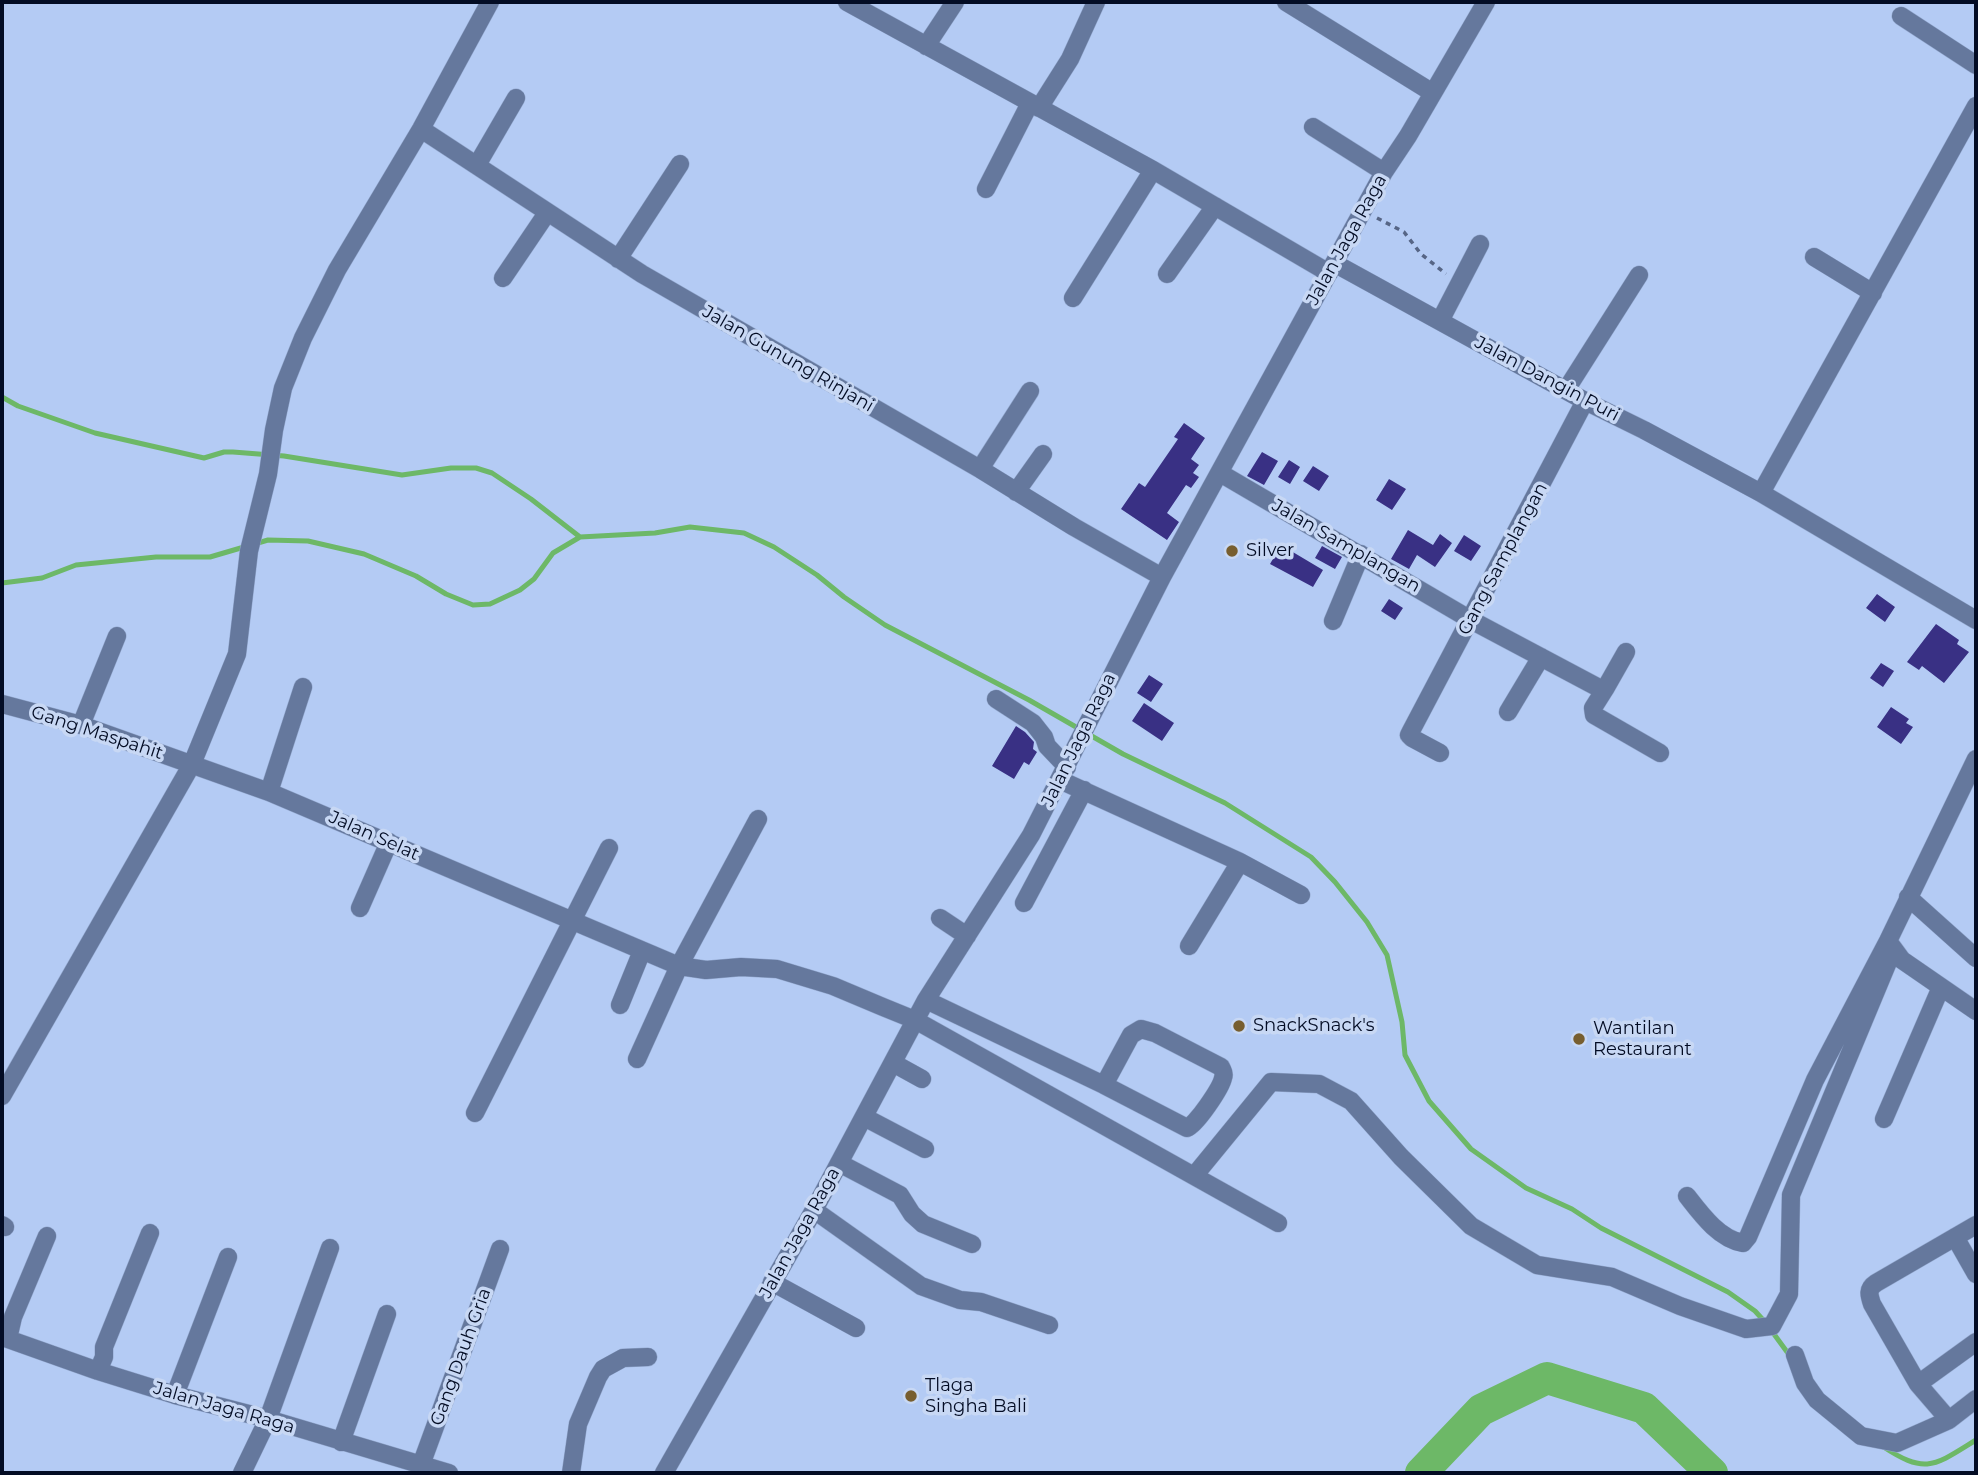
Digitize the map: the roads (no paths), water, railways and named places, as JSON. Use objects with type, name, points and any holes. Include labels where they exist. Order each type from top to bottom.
[{"type":"street","points":[[2,1096],[192,764],[237,654],[249,551],[268,474],[283,388],[314,315],[337,270],[421,129],[490,2]]},
{"type":"street","name":"Jalan Dangin Puri","points":[[847,2],[869,7],[926,46],[1215,206],[1440,321],[1761,493],[1976,620]]},
{"type":"street","points":[[926,46],[955,2]]},
{"type":"street","points":[[986,189],[1034,106],[1070,59],[1096,2]]},
{"type":"street","points":[[1286,2],[1433,93]]},
{"type":"street","name":"Jalan Jaga Raga","points":[[664,1473],[814,1210],[926,1000],[1031,835],[1162,577],[1384,172],[1486,2]]},
{"type":"street","points":[[1901,16],[1976,65]]},
{"type":"street","points":[[477,165],[516,98]]},
{"type":"street","points":[[1761,493],[1924,196],[1974,117]]},
{"type":"street","points":[[1313,127],[1384,172]]},
{"type":"street","name":"Jalan Gunung Rinjani","points":[[421,129],[699,309],[980,469],[1162,577]]},
{"type":"street","points":[[618,259],[680,164]]},
{"type":"street","points":[[1073,298],[1153,170]]},
{"type":"street","points":[[1167,275],[1215,206]]},
{"type":"street","points":[[503,278],[547,212]]},
{"type":"street","points":[[1440,321],[1480,244]]},
{"type":"street","points":[[1814,257],[1873,293]]},
{"type":"street","points":[[1566,390],[1639,275]]},
{"type":"street","points":[[980,469],[1030,391]]},
{"type":"street","name":"Gang Samplangan","points":[[1440,752],[1409,735],[1585,401]]},
{"type":"street","points":[[1016,492],[1043,454]]},
{"type":"street","name":"Jalan Samplangan","points":[[1220,473],[1471,620],[1605,689]]},
{"type":"street","points":[[1334,621],[1361,554]]},
{"type":"street","points":[[81,725],[117,636]]},
{"type":"street","points":[[1626,652],[1592,708],[1594,715],[1660,753]]},
{"type":"street","points":[[1508,712],[1541,657]]},
{"type":"street","points":[[270,792],[303,687]]},
{"type":"street","points":[[996,699],[1033,723],[1044,737],[1047,746],[1084,790],[1240,862],[1301,895]]},
{"type":"street","name":"Gang Maspahit","points":[[2,704],[81,725],[192,764]]},
{"type":"street","points":[[1194,1176],[1271,1082],[1319,1084],[1351,1101],[1401,1157],[1471,1226],[1537,1265],[1612,1278],[1746,1329],[1772,1326],[1789,1294],[1791,1195],[1908,897],[1976,758]]},
{"type":"street","name":"Jalan Selat","points":[[192,764],[270,792],[679,966],[706,971],[741,967],[777,969],[833,986],[915,1020],[1278,1223]]},
{"type":"street","points":[[1024,903],[1084,790]]},
{"type":"street","points":[[638,1059],[679,966],[758,820]]},
{"type":"street","points":[[360,908],[388,842]]},
{"type":"street","points":[[475,1113],[609,848]]},
{"type":"street","points":[[1189,946],[1240,862]]},
{"type":"street","points":[[1908,897],[1976,958]]},
{"type":"street","points":[[940,918],[967,936]]},
{"type":"street","points":[[1890,945],[1911,967],[1976,1012]]},
{"type":"street","points":[[1687,1196],[1713,1227],[1730,1239],[1743,1243],[1748,1237],[1815,1080],[1890,945]]},
{"type":"street","points":[[620,1005],[642,951]]},
{"type":"street","points":[[1884,1119],[1941,987]]},
{"type":"street","points":[[926,1000],[1187,1128],[1193,1125],[1209,1102],[1224,1073],[1221,1067],[1141,1028],[1131,1035],[1104,1085]]},
{"type":"street","points":[[893,1062],[922,1079]]},
{"type":"street","points":[[864,1117],[925,1149]]},
{"type":"street","points":[[839,1163],[900,1195],[917,1220],[923,1224],[972,1244]]},
{"type":"street","points":[[814,1210],[921,1286],[1049,1325]]},
{"type":"street","points":[[1949,1420],[1918,1384],[1868,1294],[1870,1288],[1976,1225]]},
{"type":"street","points":[[98,1371],[104,1357],[104,1347],[150,1233]]},
{"type":"street","points":[[5,1338],[47,1236]]},
{"type":"street","points":[[1955,1237],[1976,1274]]},
{"type":"street","points":[[242,1473],[268,1419],[330,1248]]},
{"type":"street","name":"Gang Dauh Gria","points":[[421,1465],[500,1249]]},
{"type":"street","points":[[175,1395],[228,1257]]},
{"type":"street","points":[[772,1282],[856,1328]]},
{"type":"street","points":[[341,1442],[387,1314]]},
{"type":"street","name":"Jalan Jaga Raga","points":[[5,1338],[175,1395],[268,1419],[449,1473]]},
{"type":"street","points":[[1918,1384],[1976,1342]]},
{"type":"street","points":[[1795,1355],[1805,1383],[1817,1400],[1861,1436],[1897,1443],[1949,1420],[1976,1399]]},
{"type":"street","points":[[571,1473],[578,1424],[603,1369],[623,1359],[648,1357]]},
{"type":"waterway","points":[[2,397],[18,406],[95,433],[204,458],[224,452],[284,456],[402,475],[451,468],[476,468],[492,473],[580,537]]},
{"type":"waterway","points":[[2,583],[42,578],[76,565],[156,557],[210,557],[268,540],[308,541],[364,554],[416,576],[446,594],[473,605],[490,604],[520,590],[534,579],[553,553],[580,537],[655,533],[690,527],[744,533],[774,547],[817,575],[885,625],[1029,700],[1123,754],[1225,803],[1311,857],[1367,922],[1387,955],[1402,1022],[1405,1055],[1429,1101],[1471,1149],[1526,1188],[1572,1209],[1601,1228],[1728,1292],[1755,1311],[1765,1322]]},
{"type":"waterway","points":[[1771,1330],[1790,1356]]},
{"type":"waterway","points":[[1421,1473],[1481,1410],[1547,1378],[1644,1408],[1712,1473]]},
{"type":"waterway","points":[[1882,1446],[1909,1461],[1930,1464],[1950,1456],[1976,1440]]},
{"type":"place","name":"Silver","points":[[1232,551]]},
{"type":"place","name":"SnackSnack's","points":[[1239,1026]]},
{"type":"place","name":"Wantilan Restaurant","points":[[1579,1039]]},
{"type":"place","name":"Tlaga Singha Bali","points":[[911,1396]]}]
